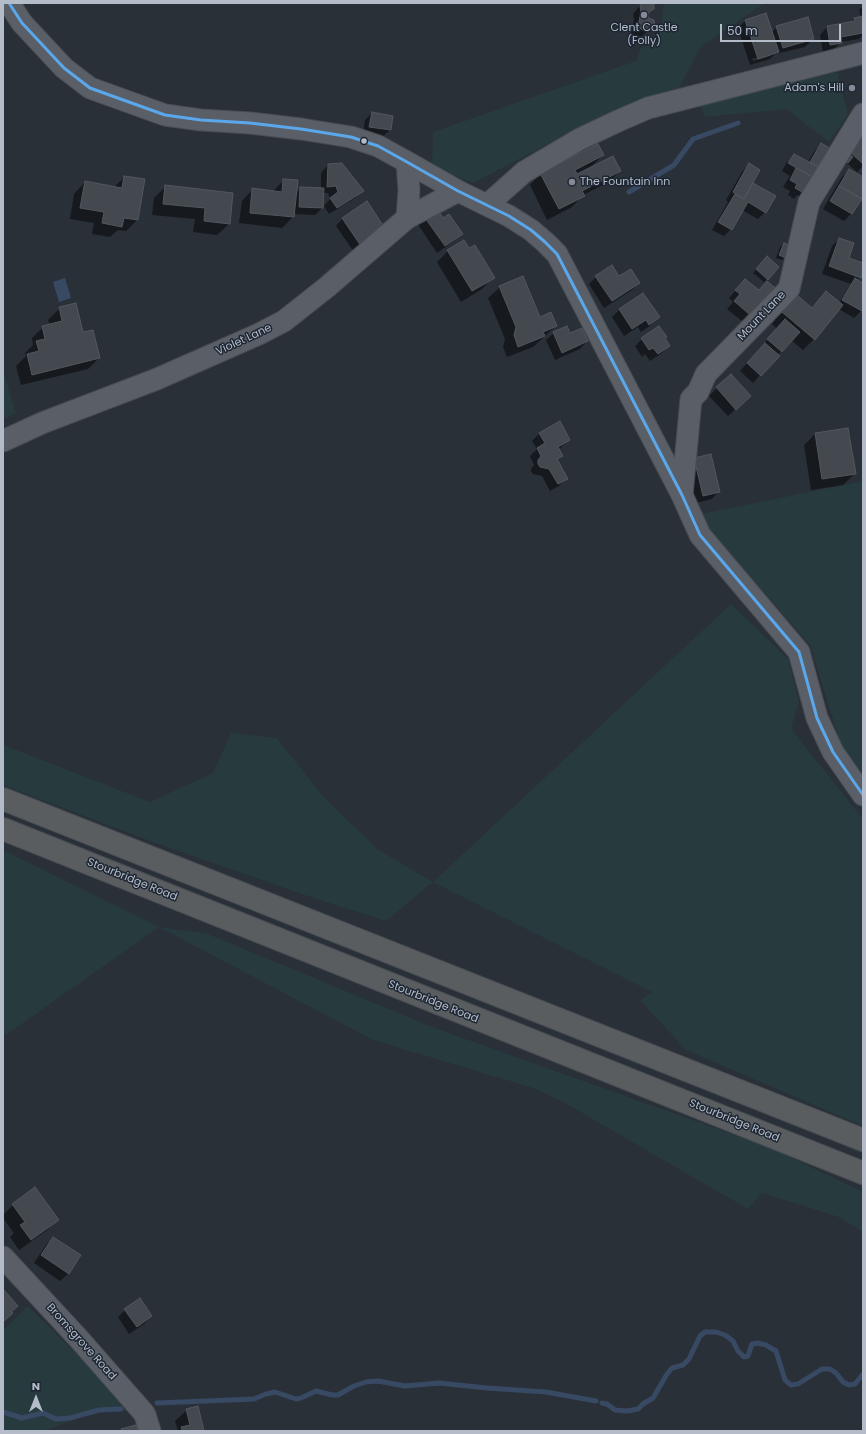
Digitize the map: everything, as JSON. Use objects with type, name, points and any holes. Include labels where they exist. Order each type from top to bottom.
[{"type":"highway","points":[[3,800],[863,1140]]},
{"type":"highway","name":"Stourbridge Road","points":[[3,829],[863,1173]]},
{"type":"street","points":[[9,3],[22,23],[64,68],[90,88],[165,115],[200,120],[250,123],[301,129],[351,137],[378,146],[458,191],[509,216],[531,230],[557,254],[682,494],[700,536],[799,652],[817,718],[833,752],[863,795]]},
{"type":"street","points":[[487,205],[524,172],[580,139],[648,108],[863,53]]},
{"type":"street","name":"Mount Lane","points":[[682,494],[691,398],[698,392],[706,374],[788,289],[809,202],[863,114]]},
{"type":"street","points":[[407,162],[409,190],[407,218]]},
{"type":"street","name":"Violet Lane","points":[[3,441],[42,423],[157,379],[259,334],[284,321],[327,287],[407,218],[458,191]]},
{"type":"street","name":"Bromsgrove Road","points":[[3,1257],[79,1339],[145,1414],[150,1431]]},
{"type":"green space","points":[[664,3],[765,3],[701,46],[679,88],[600,117],[473,183],[432,167],[433,132],[636,61],[641,48],[659,41]]},
{"type":"green space","points":[[863,58],[863,66],[837,72],[836,64]]},
{"type":"green space","points":[[837,72],[848,114],[829,142],[786,109],[705,117],[699,101]]},
{"type":"green space","points":[[3,371],[16,413],[3,419]]},
{"type":"green space","points":[[863,481],[863,777],[842,748],[810,645],[703,523],[701,514]]},
{"type":"green space","points":[[731,604],[788,659],[799,702],[791,729],[863,819],[863,1126],[686,1050],[640,1000],[652,992],[433,882]]},
{"type":"green space","points":[[231,733],[277,738],[320,793],[377,849],[433,882],[386,921],[305,895],[153,842],[3,785],[3,745],[150,802],[213,773]]},
{"type":"green space","points":[[3,850],[159,927],[3,1037]]},
{"type":"green space","points":[[159,927],[208,934],[432,1027],[771,1148],[863,1192],[863,1232],[839,1217],[762,1193],[748,1209],[565,1103],[533,1088],[373,1040]]},
{"type":"green space","points":[[28,1306],[98,1375],[129,1411],[96,1412],[43,1431],[3,1431],[3,1330]]},
{"type":"water","points":[[65,278],[71,298],[59,302],[53,282]]},
{"type":"building","name":"Clent Castle (Folly)","points":[[642,3],[654,4],[654,9],[649,12],[648,18],[654,20],[655,26],[650,30],[642,30],[638,26],[641,12],[640,6]]},
{"type":"building","points":[[766,13],[779,52],[758,59],[745,20]]},
{"type":"building","points":[[863,16],[863,33],[841,37],[842,43],[830,45],[827,26],[855,21],[854,18]]},
{"type":"building","points":[[808,17],[814,39],[783,48],[776,26]]},
{"type":"building","points":[[372,112],[393,116],[391,130],[369,127]]},
{"type":"building","points":[[863,134],[863,164],[848,150]]},
{"type":"building","points":[[821,143],[833,150],[822,169],[810,162]]},
{"type":"building","name":"The Fountain Inn","points":[[598,144],[604,155],[575,170],[577,174],[613,156],[621,171],[582,191],[585,196],[559,209],[540,173]]},
{"type":"building","points":[[843,149],[853,157],[848,163],[838,155]]},
{"type":"building","points":[[794,154],[822,169],[816,179],[788,163]]},
{"type":"building","points":[[342,163],[364,191],[337,208],[330,198],[338,192],[336,186],[327,187],[328,164]]},
{"type":"building","points":[[749,163],[760,170],[744,199],[733,192]]},
{"type":"building","points":[[796,168],[816,179],[809,190],[804,188],[802,192],[795,188],[797,184],[790,180]]},
{"type":"building","points":[[849,169],[863,177],[862,199],[839,186]]},
{"type":"building","points":[[124,176],[145,179],[138,220],[124,218],[122,227],[102,223],[104,212],[80,208],[85,181],[122,188]]},
{"type":"building","points":[[283,179],[298,180],[294,217],[250,213],[252,188],[282,192]]},
{"type":"building","points":[[753,183],[776,196],[766,213],[748,202],[732,230],[718,222],[735,194],[744,199]]},
{"type":"building","points":[[165,185],[233,193],[230,224],[204,221],[205,208],[163,204]]},
{"type":"building","points":[[839,186],[862,199],[852,214],[830,201]]},
{"type":"building","points":[[300,187],[324,188],[323,208],[299,207]]},
{"type":"building","points":[[367,201],[386,230],[361,246],[342,218]]},
{"type":"building","points":[[436,207],[443,218],[449,214],[463,234],[445,246],[423,215]]},
{"type":"building","points":[[839,238],[854,243],[849,258],[863,263],[861,278],[829,266]]},
{"type":"building","points":[[464,240],[469,248],[475,245],[495,278],[472,291],[447,250]]},
{"type":"building","points":[[784,243],[791,246],[786,258],[779,255]]},
{"type":"building","points":[[767,256],[779,267],[768,280],[756,269]]},
{"type":"building","points":[[612,265],[619,276],[631,269],[640,283],[612,301],[595,276]]},
{"type":"building","points":[[523,276],[540,317],[551,312],[557,326],[543,332],[545,336],[518,347],[514,335],[516,327],[499,286]]},
{"type":"building","points":[[855,278],[863,283],[862,311],[842,300]]},
{"type":"building","points":[[745,279],[759,290],[767,281],[780,292],[756,320],[734,301],[740,294],[735,290]]},
{"type":"building","points":[[826,291],[843,305],[815,340],[782,312],[785,308],[785,303],[797,295],[812,308]]},
{"type":"building","points":[[643,293],[660,317],[649,325],[646,320],[632,329],[619,309]]},
{"type":"building","points":[[76,303],[83,332],[93,330],[100,358],[32,375],[27,354],[39,351],[36,341],[45,339],[42,326],[62,321],[59,307]]},
{"type":"building","points":[[785,319],[800,332],[782,352],[767,339]]},
{"type":"building","points":[[567,326],[570,333],[582,328],[588,341],[562,353],[553,332]]},
{"type":"building","points":[[659,326],[667,337],[665,338],[670,346],[658,354],[653,348],[649,350],[641,338]]},
{"type":"building","points":[[765,343],[780,356],[761,376],[747,363]]},
{"type":"building","points":[[731,374],[751,396],[736,410],[716,387]]},
{"type":"building","points":[[560,421],[570,440],[558,447],[563,456],[557,459],[568,479],[558,484],[549,469],[540,467],[538,464],[538,460],[541,456],[537,448],[545,443],[539,433]]},
{"type":"building","points":[[848,428],[856,474],[822,479],[815,433]]},
{"type":"building","points":[[711,454],[720,492],[703,496],[694,458]]},
{"type":"building","points":[[35,1187],[59,1220],[31,1240],[20,1225],[25,1222],[12,1204]]},
{"type":"building","points":[[53,1237],[81,1255],[69,1274],[41,1255]]},
{"type":"building","points":[[3,1289],[18,1306],[3,1322]]},
{"type":"building","points":[[140,1298],[152,1316],[137,1327],[124,1309]]},
{"type":"building","points":[[198,1406],[204,1431],[182,1431],[181,1427],[190,1425],[186,1409]]},
{"type":"building","points":[[136,1425],[138,1431],[122,1431],[121,1429]]},
{"type":"waterway","points":[[629,192],[674,165],[693,139],[738,123]]},
{"type":"waterway","points":[[602,1403],[607,1404],[615,1410],[627,1411],[638,1409],[653,1398],[672,1368],[683,1365],[689,1359],[700,1336],[705,1332],[716,1332],[725,1335],[733,1341],[738,1351],[744,1357],[748,1356],[752,1344],[758,1343],[766,1345],[776,1351],[785,1380],[791,1385],[798,1384],[822,1369],[830,1369],[836,1373],[843,1382],[849,1385],[855,1384],[863,1374]]},
{"type":"waterway","points":[[157,1403],[254,1399],[275,1392],[296,1399],[316,1391],[338,1395],[354,1386],[366,1382],[378,1381],[405,1386],[439,1383],[546,1392],[596,1401]]},
{"type":"waterway","points":[[3,1412],[22,1418],[43,1413],[56,1419],[70,1418],[99,1410],[121,1409]]},
{"type":"transit line","points":[[9,3],[22,23],[64,68],[90,88],[165,115],[201,120],[250,123],[301,129],[351,137],[378,146],[458,191],[509,216],[531,230],[545,242],[557,254],[682,495],[700,535],[799,652],[817,718],[833,752],[863,795]]},
{"type":"place","name":"Clent Castle (Folly)","points":[[644,15]]},
{"type":"place","name":"Adam's Hill","points":[[852,88]]},
{"type":"place","name":"The Fountain Inn","points":[[572,182]]}]
